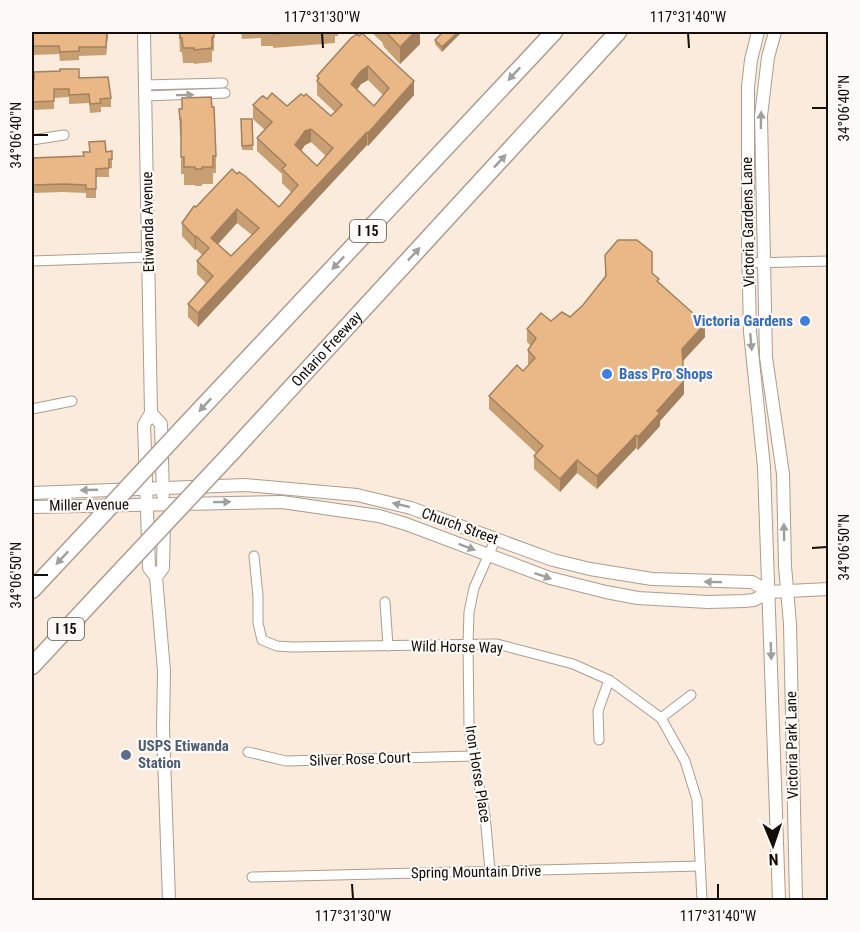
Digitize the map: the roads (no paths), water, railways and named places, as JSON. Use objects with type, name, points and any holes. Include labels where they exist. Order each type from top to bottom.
[{"type":"highway","name":"I 15","points":[[32,590],[554,32]]},
{"type":"highway","name":"Ontario Freeway","points":[[32,666],[618,32]]},
{"type":"main road","name":"Etiwanda Avenue","points":[[144,32],[151,413],[144,425],[149,568],[156,577],[164,671],[163,728],[169,900]]},
{"type":"main road","name":"Victoria Gardens Lane","points":[[758,32],[751,60],[748,87],[748,263],[750,332],[764,467],[769,592]]},
{"type":"main road","points":[[766,32],[764,41],[765,45],[770,48]]},
{"type":"main road","name":"Victoria Gardens Lane","points":[[775,32],[770,48],[761,116],[766,357],[783,474],[787,590]]},
{"type":"main road","name":"Etiwanda Avenue","points":[[151,413],[162,424],[163,568],[156,577]]},
{"type":"main road","name":"Church Street","points":[[146,488],[245,485],[357,495],[411,508],[553,560],[619,574],[699,582],[752,582],[769,592]]},
{"type":"main road","name":"Miller Avenue","points":[[32,493],[146,488]]},
{"type":"main road","name":"Church Street","points":[[147,504],[282,502],[359,512],[406,524],[550,578],[606,592],[638,597],[708,602],[744,601],[754,600],[769,592],[828,589]]},
{"type":"main road","name":"Miller Avenue","points":[[32,507],[147,504]]},
{"type":"main road","name":"Victoria Park Lane","points":[[787,590],[790,624],[796,900]]},
{"type":"main road","name":"Victoria Park Lane","points":[[769,592],[779,900]]},
{"type":"street","points":[[145,90],[223,82]]},
{"type":"street","points":[[145,90],[225,93]]},
{"type":"street","points":[[32,140],[64,135]]},
{"type":"street","points":[[32,261],[149,257]]},
{"type":"street","points":[[748,263],[828,261]]},
{"type":"street","points":[[32,409],[72,401]]},
{"type":"street","name":"Iron Horse Place","points":[[490,872],[485,815],[469,725],[468,644],[469,612],[474,588],[496,538]]},
{"type":"street","name":"Wild Horse Way","points":[[254,556],[258,623],[262,640],[277,646],[497,644],[573,664],[609,680],[661,718],[685,761],[697,800],[702,900]]},
{"type":"street","points":[[385,602],[388,646]]},
{"type":"street","points":[[599,740],[598,711],[609,680]]},
{"type":"street","points":[[661,718],[691,695]]},
{"type":"street","name":"Silver Rose Court","points":[[248,752],[286,761],[473,756]]},
{"type":"street","name":"Spring Mountain Drive","points":[[252,877],[700,866]]},
{"type":"place","name":"Victoria Gardens","points":[[805,321]]},
{"type":"place","name":"Bass Pro Shops","points":[[607,374]]},
{"type":"place","name":"USPS Etiwanda Station","points":[[126,755]]}]
